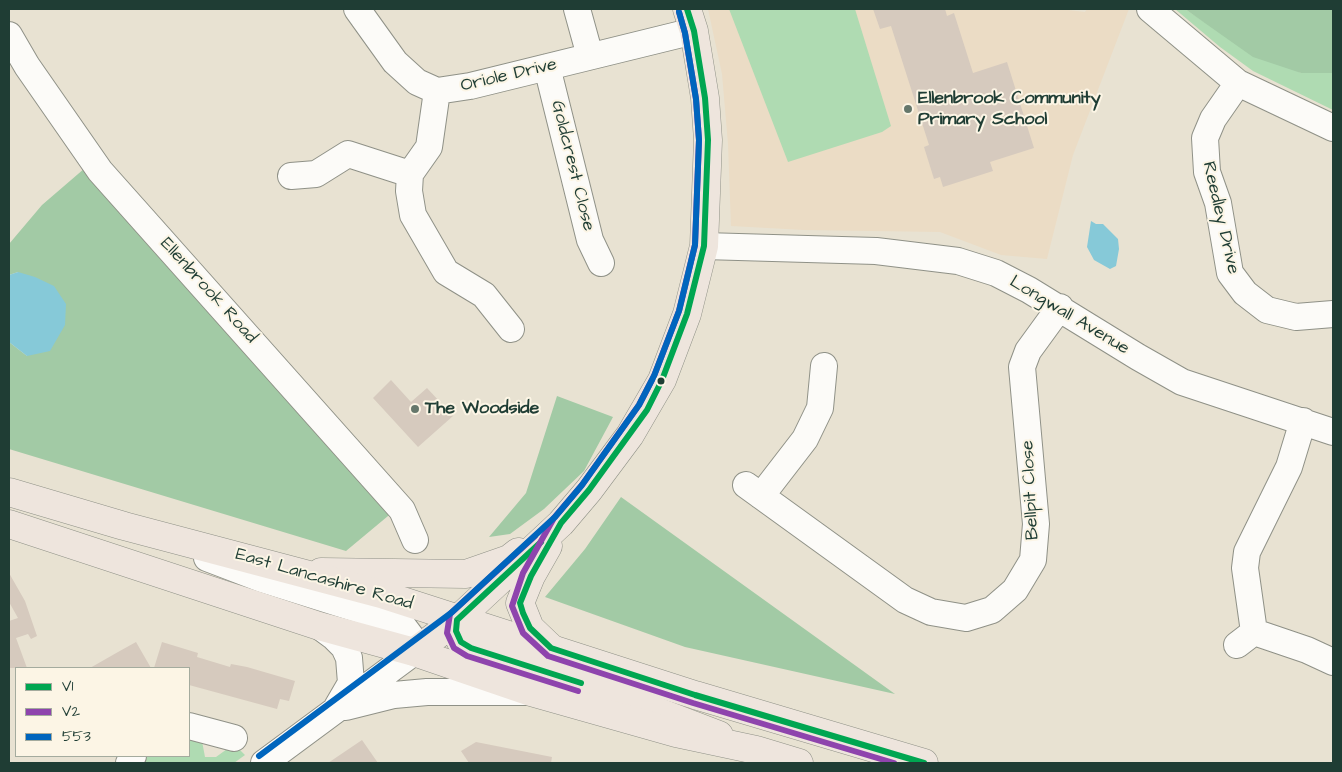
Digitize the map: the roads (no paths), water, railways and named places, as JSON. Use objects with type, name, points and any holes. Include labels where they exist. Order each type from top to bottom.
[{"type":"main road","points":[[414,652],[457,620],[561,523],[630,436],[662,380],[687,314],[704,246],[708,140],[704,98],[690,20]]},
{"type":"main road","name":"East Lancashire Road","points":[[9,492],[124,526],[381,594],[457,620],[696,695],[924,763]]},
{"type":"main road","points":[[297,571],[466,574],[508,559],[561,523]]},
{"type":"main road","points":[[551,648],[530,628],[520,603],[530,576],[561,523]]},
{"type":"main road","points":[[9,524],[319,626],[414,652],[531,692],[676,733],[756,750]]},
{"type":"main road","points":[[457,620],[456,632],[461,642],[471,648],[613,694],[756,750],[799,763]]},
{"type":"street","name":"Oriole Drive","points":[[357,9],[395,62],[417,82],[437,91],[470,86],[590,56],[690,20]]},
{"type":"street","points":[[577,9],[590,56]]},
{"type":"street","points":[[1150,9],[1238,83],[1333,128]]},
{"type":"street","name":"Ellenbrook Road","points":[[9,35],[18,73],[100,171],[402,510],[414,540]]},
{"type":"street","name":"Goldcrest Close","points":[[547,67],[590,240],[602,263]]},
{"type":"street","name":"Reedley Drive","points":[[1238,83],[1213,119],[1205,138],[1208,172],[1218,203],[1230,272],[1245,293],[1267,310],[1296,317],[1333,314]]},
{"type":"street","points":[[437,91],[429,147],[410,174],[409,191],[413,215],[446,272],[484,295],[511,329]]},
{"type":"street","points":[[291,176],[316,174],[348,154],[410,174]]},
{"type":"street","name":"Longwall Avenue","points":[[704,246],[876,251],[958,261],[996,273],[1060,307],[1138,357],[1182,382],[1333,432]]},
{"type":"street","name":"Bellpit Close","points":[[824,361],[820,408],[805,439],[753,490],[905,600],[931,612],[966,618],[992,610],[1015,590],[1033,560],[1036,524],[1022,367],[1028,351],[1060,307]]},
{"type":"street","points":[[1303,422],[1289,467],[1247,552],[1245,568],[1246,638],[1308,650],[1333,662]]},
{"type":"street","points":[[124,526],[262,579],[386,618],[403,626],[412,638],[414,652],[264,763]]},
{"type":"street","points":[[319,626],[334,636],[344,646],[349,658],[351,683],[347,694],[335,710]]},
{"type":"street","points":[[335,710],[394,696],[427,692],[531,692]]},
{"type":"street","points":[[190,726],[234,738]]},
{"type":"water","points":[[1091,221],[1096,224],[1103,224],[1118,239],[1119,249],[1116,266],[1110,269],[1094,260],[1087,247]]},
{"type":"water","points":[[18,272],[35,277],[54,286],[66,304],[65,325],[50,351],[27,356],[9,342],[9,275]]},
{"type":"place","name":"Ellenbrook Community Primary School","points":[[908,109]]},
{"type":"place","name":"The Woodside","points":[[415,409]]}]
